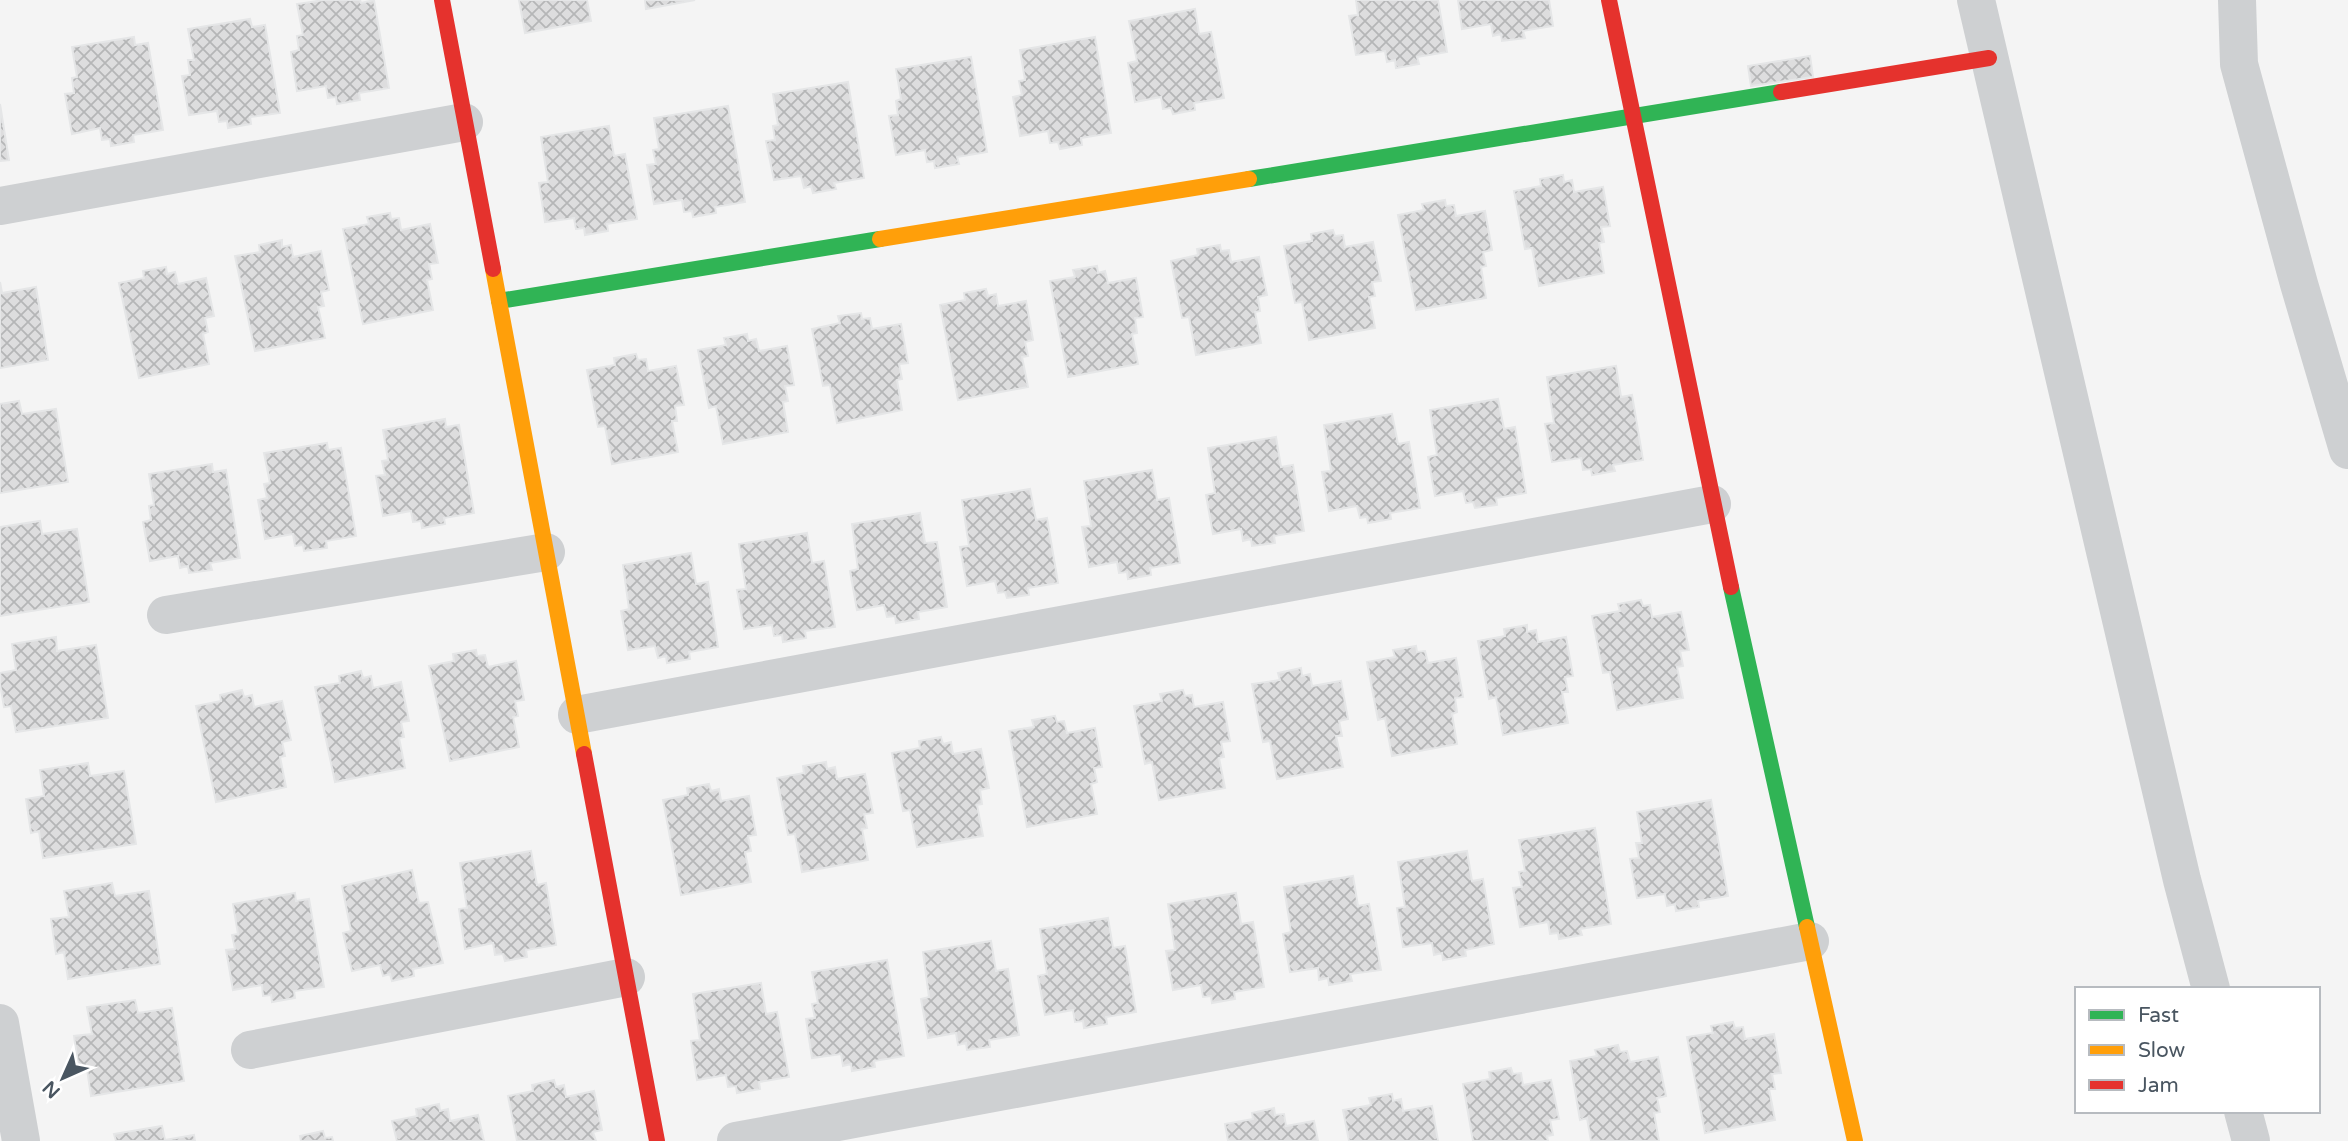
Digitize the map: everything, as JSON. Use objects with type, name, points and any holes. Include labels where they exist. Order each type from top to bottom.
[{"type":"street","points":[[442,0],[657,1141]]},
{"type":"street","points":[[1609,0],[1712,504],[1855,1141]]},
{"type":"street","points":[[1976,0],[2182,880],[2210,987]]},
{"type":"street","points":[[2236,0],[2239,64],[2348,450]]},
{"type":"street","points":[[499,301],[1989,58]]},
{"type":"street","points":[[0,206],[464,122]]},
{"type":"street","points":[[577,715],[1712,504]]},
{"type":"street","points":[[166,615],[546,552]]},
{"type":"street","points":[[736,1141],[1810,941]]},
{"type":"street","points":[[250,1050],[626,977]]},
{"type":"street","points":[[0,1023],[21,1141]]},
{"type":"street","points":[[2244,1113],[2251,1141]]},
{"type":"building","points":[[324,0],[360,0],[361,3],[374,0],[389,88],[359,93],[360,100],[337,104],[336,97],[328,98],[326,86],[297,91],[291,52],[299,50],[297,36],[303,35],[297,4]]},
{"type":"building","points":[[519,0],[587,0],[591,21],[525,33]]},
{"type":"building","points":[[645,0],[695,0],[646,9]]},
{"type":"building","points":[[1356,0],[1438,0],[1447,52],[1417,57],[1419,64],[1396,68],[1395,60],[1387,62],[1385,51],[1356,55],[1349,16],[1358,15]]},
{"type":"building","points":[[1458,0],[1549,0],[1553,26],[1523,31],[1525,38],[1502,41],[1501,34],[1493,36],[1491,24],[1462,29]]},
{"type":"building","points":[[1195,9],[1199,34],[1211,32],[1224,98],[1194,103],[1195,110],[1173,114],[1171,108],[1163,109],[1161,97],[1135,102],[1128,63],[1137,61],[1129,21]]},
{"type":"building","points":[[250,19],[252,27],[265,25],[280,113],[250,117],[251,124],[228,128],[227,121],[219,122],[217,111],[189,115],[182,76],[190,75],[188,60],[194,60],[188,29]]},
{"type":"building","points":[[134,37],[135,45],[148,43],[163,130],[133,135],[134,142],[111,146],[110,139],[102,140],[100,128],[72,134],[65,94],[74,93],[72,78],[77,77],[72,47]]},
{"type":"building","points":[[1095,37],[1111,133],[1081,138],[1082,145],[1060,149],[1058,142],[1050,143],[1048,131],[1020,136],[1013,97],[1022,95],[1019,81],[1025,80],[1020,50]]},
{"type":"building","points":[[1810,56],[1813,77],[1751,86],[1748,66]]},
{"type":"building","points":[[971,57],[987,152],[957,157],[959,164],[935,168],[934,161],[927,162],[925,150],[896,155],[889,116],[898,115],[896,101],[901,99],[896,69]]},
{"type":"building","points":[[848,82],[864,178],[834,183],[836,189],[813,193],[811,186],[804,188],[801,176],[774,180],[766,141],[775,140],[773,126],[778,125],[773,94]]},
{"type":"building","points":[[0,104],[9,160],[0,161]]},
{"type":"building","points":[[728,106],[745,202],[715,207],[716,213],[693,217],[692,211],[684,212],[682,200],[654,204],[647,165],[656,164],[653,150],[659,149],[654,118]]},
{"type":"building","points":[[609,126],[614,156],[625,154],[637,219],[607,224],[608,231],[585,235],[584,228],[576,229],[574,218],[545,222],[539,183],[548,182],[541,137]]},
{"type":"building","points":[[1563,175],[1564,182],[1572,180],[1574,192],[1603,187],[1610,226],[1601,227],[1604,242],[1599,243],[1604,273],[1539,286],[1532,248],[1525,249],[1514,191],[1541,186],[1540,179]]},
{"type":"building","points":[[1445,200],[1446,206],[1454,205],[1456,216],[1485,211],[1492,250],[1483,252],[1486,266],[1481,267],[1486,298],[1416,310],[1398,215],[1424,210],[1422,204]]},
{"type":"building","points":[[390,213],[391,219],[399,218],[401,230],[430,224],[438,263],[429,264],[432,279],[427,280],[433,310],[363,324],[343,229],[369,224],[367,217]]},
{"type":"building","points":[[1333,230],[1335,236],[1343,235],[1345,247],[1373,242],[1381,281],[1372,282],[1375,296],[1369,297],[1375,328],[1309,340],[1302,302],[1295,303],[1284,246],[1312,241],[1311,234]]},
{"type":"building","points":[[282,240],[282,247],[291,245],[293,257],[321,251],[329,290],[321,292],[324,306],[318,307],[325,338],[255,351],[235,256],[260,252],[259,245]]},
{"type":"building","points":[[1220,245],[1221,251],[1229,250],[1231,262],[1259,257],[1267,295],[1258,297],[1260,311],[1255,312],[1261,343],[1196,355],[1189,317],[1182,318],[1171,261],[1198,255],[1197,249]]},
{"type":"building","points":[[1097,266],[1098,273],[1105,271],[1108,283],[1136,278],[1143,317],[1135,318],[1137,333],[1132,334],[1138,364],[1068,377],[1050,281],[1075,277],[1073,270]]},
{"type":"building","points":[[166,267],[167,274],[175,272],[178,284],[206,278],[214,316],[205,318],[208,332],[203,334],[209,364],[139,378],[119,283],[144,278],[143,271]]},
{"type":"building","points":[[0,282],[2,293],[36,287],[48,360],[0,368]]},
{"type":"building","points":[[986,289],[988,296],[996,294],[998,306],[1026,301],[1033,340],[1025,342],[1028,356],[1022,357],[1028,387],[958,400],[940,305],[965,300],[964,293]]},
{"type":"building","points":[[861,313],[862,319],[870,318],[872,329],[901,324],[908,363],[899,364],[902,379],[897,380],[902,410],[837,423],[830,385],[823,386],[812,329],[840,323],[838,316]]},
{"type":"building","points":[[747,334],[748,341],[756,339],[759,351],[787,346],[794,385],[785,386],[788,401],[783,402],[788,432],[723,444],[716,406],[709,408],[698,350],[726,345],[724,338]]},
{"type":"building","points":[[636,354],[638,360],[646,359],[648,371],[676,366],[684,405],[675,406],[677,421],[672,421],[678,452],[612,464],[605,426],[598,427],[587,370],[615,365],[614,358]]},
{"type":"building","points":[[1616,366],[1621,397],[1632,395],[1643,460],[1613,465],[1615,471],[1592,475],[1591,469],[1583,470],[1581,458],[1552,462],[1545,424],[1554,423],[1547,377]]},
{"type":"building","points":[[1498,399],[1504,429],[1515,427],[1526,493],[1496,498],[1497,505],[1475,508],[1473,502],[1466,503],[1463,491],[1435,496],[1428,457],[1437,455],[1430,410]]},
{"type":"building","points":[[19,401],[22,414],[56,409],[68,482],[0,493],[0,404]]},
{"type":"building","points":[[1392,414],[1398,444],[1409,442],[1420,508],[1390,513],[1391,519],[1368,523],[1367,517],[1360,518],[1357,506],[1329,511],[1322,472],[1331,471],[1324,425]]},
{"type":"building","points":[[445,419],[446,427],[459,425],[474,513],[444,518],[445,524],[422,528],[421,521],[413,522],[411,511],[383,516],[376,476],[385,475],[382,461],[388,460],[383,430]]},
{"type":"building","points":[[1276,437],[1281,467],[1293,465],[1304,531],[1274,536],[1275,543],[1252,546],[1251,539],[1243,541],[1241,529],[1213,534],[1206,495],[1215,493],[1208,448]]},
{"type":"building","points":[[327,443],[328,450],[341,448],[356,536],[326,541],[327,548],[304,551],[303,545],[295,546],[293,534],[265,539],[258,500],[267,498],[264,484],[270,483],[264,453]]},
{"type":"building","points":[[212,464],[213,472],[226,470],[240,558],[210,563],[212,570],[189,573],[188,566],[180,568],[178,556],[150,561],[143,522],[151,520],[149,506],[154,505],[149,474]]},
{"type":"building","points":[[1152,470],[1157,500],[1169,498],[1180,563],[1150,568],[1151,575],[1128,579],[1127,572],[1119,573],[1117,562],[1089,567],[1082,527],[1091,526],[1084,481]]},
{"type":"building","points":[[1030,489],[1036,520],[1047,518],[1058,583],[1028,588],[1029,595],[1007,598],[1005,592],[998,593],[995,581],[967,586],[960,547],[969,546],[962,500]]},
{"type":"building","points":[[920,513],[925,543],[937,542],[947,607],[918,612],[919,619],[896,623],[895,616],[887,617],[884,605],[857,610],[850,571],[858,569],[852,524]]},
{"type":"building","points":[[40,521],[42,534],[77,529],[89,602],[0,616],[0,527]]},
{"type":"building","points":[[807,533],[812,563],[824,561],[835,627],[805,631],[806,638],[783,642],[782,635],[774,636],[772,625],[744,629],[737,590],[746,589],[739,544]]},
{"type":"building","points":[[691,553],[696,584],[708,582],[718,647],[689,652],[690,659],[667,663],[666,656],[658,658],[655,646],[628,650],[621,611],[629,609],[623,565]]},
{"type":"building","points":[[1641,600],[1643,606],[1650,605],[1652,617],[1681,612],[1689,650],[1680,651],[1683,666],[1677,667],[1683,698],[1617,710],[1610,672],[1603,673],[1592,616],[1620,611],[1618,604]]},
{"type":"building","points":[[1527,625],[1527,632],[1536,630],[1538,642],[1566,637],[1573,676],[1565,677],[1568,692],[1562,692],[1568,723],[1503,735],[1496,697],[1489,699],[1478,641],[1505,636],[1504,629]]},
{"type":"building","points":[[56,637],[57,651],[96,645],[108,718],[16,732],[11,706],[4,707],[0,684],[0,673],[16,670],[12,644]]},
{"type":"building","points":[[1416,646],[1417,652],[1425,651],[1428,663],[1456,658],[1463,697],[1455,698],[1457,712],[1452,714],[1457,744],[1392,756],[1385,718],[1378,720],[1367,662],[1395,657],[1393,650]]},
{"type":"building","points":[[476,650],[477,656],[485,655],[488,667],[516,661],[524,700],[515,701],[518,716],[513,717],[519,747],[450,761],[429,666],[454,661],[453,654]]},
{"type":"building","points":[[1301,668],[1302,676],[1310,674],[1312,686],[1341,681],[1348,719],[1339,721],[1342,736],[1336,736],[1343,767],[1277,779],[1270,741],[1263,742],[1252,684],[1280,680],[1278,673]]},
{"type":"building","points":[[361,671],[363,678],[371,676],[373,688],[401,682],[409,721],[401,722],[404,737],[399,738],[405,768],[335,782],[315,687],[340,683],[339,676]]},
{"type":"building","points":[[242,690],[244,697],[252,695],[254,707],[282,701],[291,740],[282,742],[285,756],[280,757],[286,787],[216,802],[196,706],[221,701],[220,695]]},
{"type":"building","points":[[1183,690],[1185,696],[1192,695],[1194,707],[1223,702],[1230,741],[1221,742],[1224,757],[1219,758],[1225,788],[1159,800],[1152,762],[1145,764],[1134,706],[1162,701],[1160,694]]},
{"type":"building","points":[[1055,716],[1057,722],[1064,721],[1067,733],[1095,728],[1102,767],[1094,768],[1097,782],[1091,784],[1097,814],[1027,827],[1009,731],[1034,727],[1032,720]]},
{"type":"building","points":[[941,737],[943,744],[951,742],[953,754],[981,749],[989,788],[980,790],[982,804],[977,805],[983,836],[917,847],[910,810],[903,811],[892,753],[920,748],[919,741]]},
{"type":"building","points":[[826,762],[827,769],[835,767],[837,779],[865,774],[873,813],[864,814],[867,828],[862,829],[868,860],[802,872],[795,834],[788,835],[777,778],[804,773],[803,766]]},
{"type":"building","points":[[88,763],[90,776],[124,771],[136,844],[43,858],[39,831],[31,833],[26,799],[44,796],[40,770]]},
{"type":"building","points":[[709,784],[711,791],[719,789],[721,801],[749,796],[756,835],[748,836],[751,851],[745,852],[751,882],[681,895],[663,800],[688,795],[687,788]]},
{"type":"building","points":[[1711,800],[1728,896],[1698,901],[1699,907],[1676,911],[1675,904],[1667,906],[1665,894],[1637,898],[1630,859],[1639,858],[1636,843],[1642,843],[1637,812]]},
{"type":"building","points":[[1595,828],[1611,924],[1580,929],[1582,935],[1559,939],[1558,933],[1550,934],[1548,922],[1520,927],[1513,888],[1522,887],[1519,872],[1525,871],[1519,840]]},
{"type":"building","points":[[531,851],[537,885],[546,883],[556,945],[526,950],[527,957],[505,961],[503,954],[495,955],[493,943],[465,949],[459,909],[467,908],[460,863]]},
{"type":"building","points":[[1467,851],[1472,881],[1483,879],[1494,944],[1465,950],[1466,956],[1443,960],[1442,953],[1434,955],[1432,943],[1403,947],[1397,908],[1405,907],[1398,862]]},
{"type":"building","points":[[412,870],[419,903],[428,902],[443,963],[413,969],[414,976],[392,981],[390,974],[383,976],[380,965],[352,971],[343,933],[351,931],[342,886]]},
{"type":"building","points":[[1353,876],[1358,906],[1369,904],[1381,970],[1350,974],[1352,981],[1329,985],[1328,978],[1319,980],[1318,968],[1290,972],[1283,934],[1291,932],[1284,887]]},
{"type":"building","points":[[112,883],[115,896],[149,891],[160,964],[68,979],[64,952],[56,954],[51,919],[69,917],[64,891]]},
{"type":"building","points":[[295,893],[296,901],[309,899],[324,987],[294,991],[295,998],[272,1002],[271,995],[263,996],[262,985],[233,990],[226,950],[235,949],[232,935],[238,934],[233,904]]},
{"type":"building","points":[[1236,893],[1241,924],[1253,922],[1264,987],[1234,992],[1235,999],[1212,1003],[1211,996],[1203,997],[1201,985],[1173,990],[1166,951],[1175,950],[1168,904]]},
{"type":"building","points":[[1108,918],[1113,948],[1125,946],[1136,1012],[1106,1017],[1107,1024],[1084,1028],[1083,1021],[1075,1022],[1073,1010],[1045,1015],[1038,976],[1047,974],[1040,929]]},
{"type":"building","points":[[991,941],[996,971],[1008,969],[1019,1035],[989,1040],[990,1047],[967,1050],[966,1043],[958,1045],[956,1033],[928,1038],[921,999],[929,997],[923,952]]},
{"type":"building","points":[[887,960],[904,1056],[874,1061],[875,1067],[852,1071],[851,1064],[843,1066],[841,1054],[812,1058],[806,1019],[815,1018],[812,1004],[818,1003],[812,972]]},
{"type":"building","points":[[761,983],[766,1014],[777,1012],[789,1077],[759,1082],[760,1089],[737,1093],[736,1086],[728,1087],[726,1075],[697,1080],[691,1041],[700,1040],[693,994]]},
{"type":"building","points":[[135,1000],[138,1013],[172,1008],[184,1081],[91,1096],[87,1069],[79,1070],[74,1036],[92,1034],[87,1007]]},
{"type":"building","points":[[1733,1022],[1735,1028],[1743,1027],[1745,1039],[1774,1034],[1781,1073],[1772,1074],[1775,1089],[1769,1089],[1775,1120],[1705,1133],[1687,1037],[1713,1033],[1711,1026]]},
{"type":"building","points":[[1618,1045],[1620,1052],[1627,1051],[1630,1062],[1658,1057],[1666,1096],[1657,1098],[1660,1112],[1654,1113],[1659,1141],[1591,1141],[1587,1118],[1580,1120],[1570,1061],[1597,1056],[1595,1050]]},
{"type":"building","points":[[1511,1068],[1513,1074],[1521,1073],[1523,1085],[1551,1080],[1559,1119],[1550,1120],[1553,1135],[1547,1136],[1548,1141],[1473,1141],[1463,1084],[1490,1079],[1489,1072]]},
{"type":"building","points":[[554,1080],[556,1087],[564,1085],[566,1097],[594,1091],[602,1130],[593,1132],[596,1141],[517,1141],[508,1096],[533,1091],[532,1085]]},
{"type":"building","points":[[1392,1094],[1393,1101],[1401,1099],[1403,1111],[1432,1106],[1438,1141],[1349,1141],[1343,1110],[1371,1105],[1369,1098]]},
{"type":"building","points":[[439,1104],[440,1111],[448,1109],[450,1121],[478,1115],[484,1141],[397,1141],[392,1121],[417,1116],[416,1109]]},
{"type":"building","points":[[1274,1108],[1275,1115],[1284,1114],[1286,1126],[1314,1121],[1318,1141],[1228,1141],[1225,1124],[1253,1119],[1252,1113]]},
{"type":"building","points":[[162,1126],[165,1140],[194,1135],[195,1141],[116,1141],[114,1134]]},
{"type":"building","points":[[323,1131],[325,1138],[332,1137],[333,1141],[301,1141],[300,1136]]},
{"type":"traffic: fast","points":[[1249,179],[1781,92]]},
{"type":"traffic: fast","points":[[499,301],[880,239]]},
{"type":"traffic: fast","points":[[1731,587],[1807,927]]},
{"type":"traffic: slow","points":[[880,239],[1249,179]]},
{"type":"traffic: slow","points":[[493,269],[584,754]]},
{"type":"traffic: slow","points":[[1807,927],[1855,1141]]},
{"type":"traffic: jam","points":[[442,0],[493,269]]},
{"type":"traffic: jam","points":[[1609,0],[1731,587]]},
{"type":"traffic: jam","points":[[1781,92],[1989,58]]},
{"type":"traffic: jam","points":[[584,754],[657,1141]]}]
